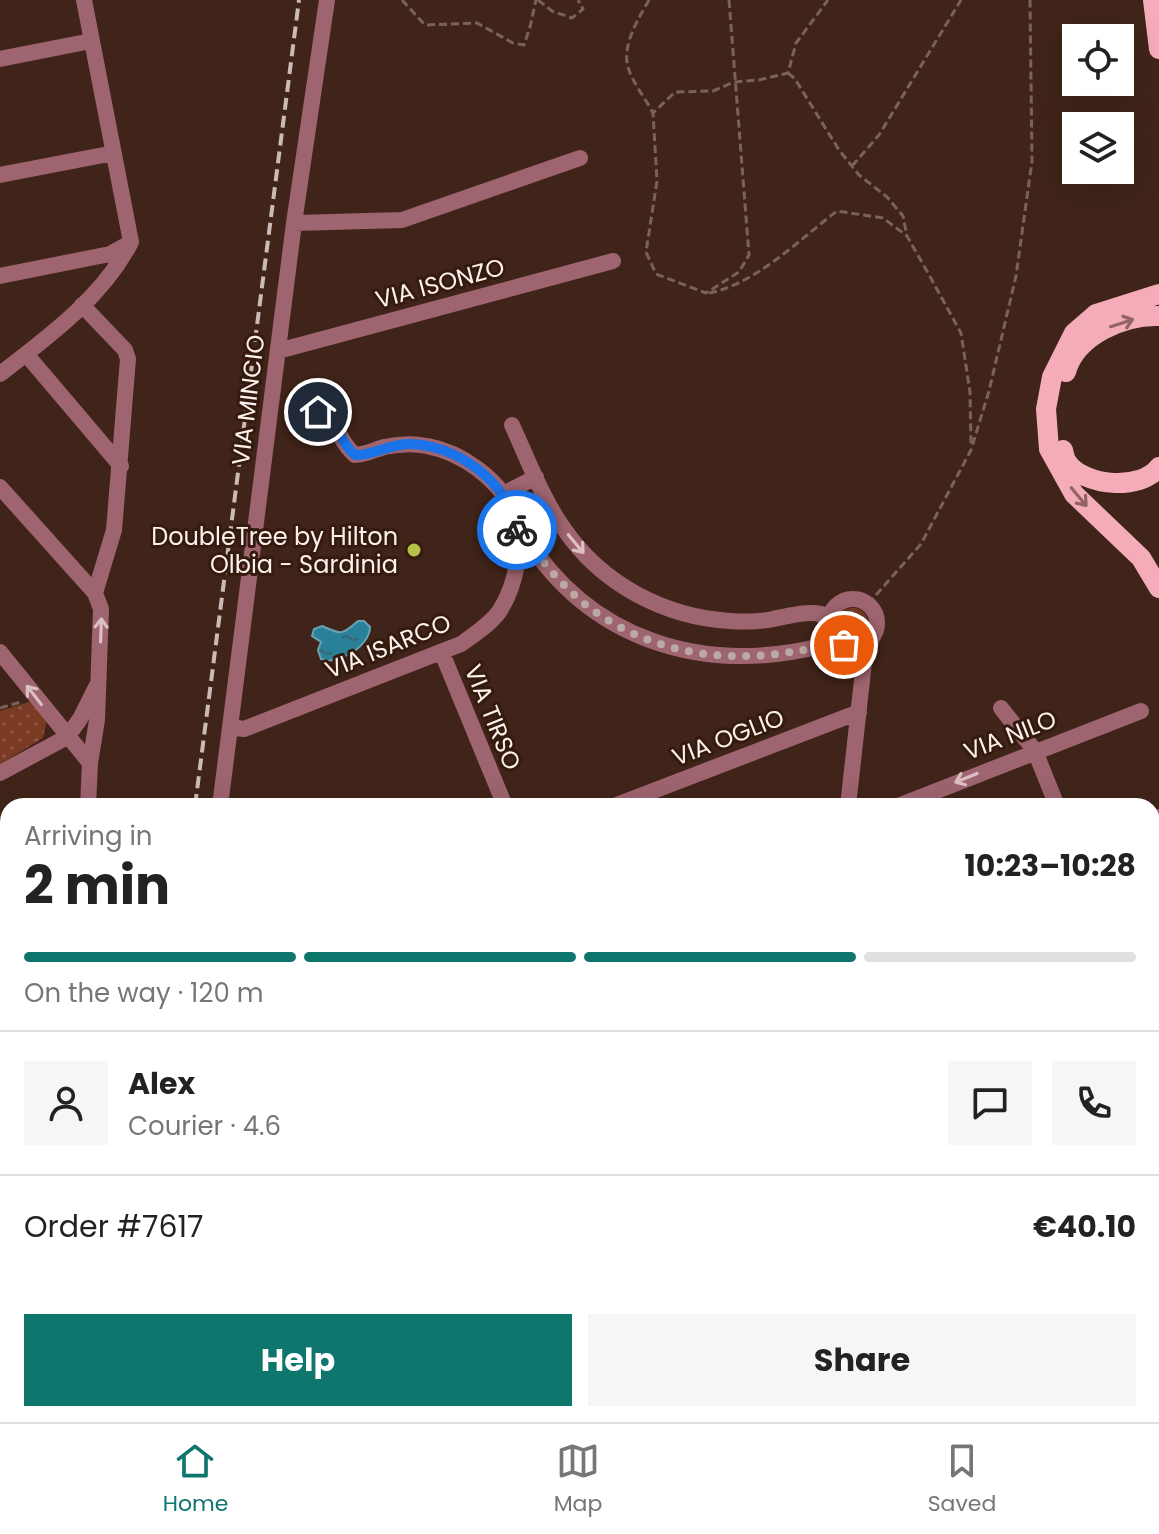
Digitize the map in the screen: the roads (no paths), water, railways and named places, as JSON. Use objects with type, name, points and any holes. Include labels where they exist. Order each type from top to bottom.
[{"type":"main road","points":[[1153,0],[1159,49]]},
{"type":"main road","points":[[1154,298],[1096,314],[1074,333],[1052,377],[1046,409],[1049,449],[1074,494],[1141,558],[1159,588]]},
{"type":"main road","points":[[1159,316],[1119,321],[1089,339],[1067,366],[1056,410],[1059,437],[1067,463],[1091,481],[1124,483],[1154,474],[1159,467]]},
{"type":"street","points":[[0,374],[82,305],[119,266],[131,242],[84,0]]},
{"type":"street","name":"VIA MINCIO","points":[[221,798],[294,223],[327,0]]},
{"type":"street","points":[[0,59],[91,41]]},
{"type":"street","points":[[0,175],[114,153]]},
{"type":"street","points":[[294,223],[402,220],[580,158]]},
{"type":"street","points":[[0,276],[110,254],[131,242]]},
{"type":"street","name":"VIA ISONZO","points":[[278,351],[613,261]]},
{"type":"street","points":[[82,305],[125,350],[128,359],[114,530],[95,593]]},
{"type":"street","points":[[26,354],[121,466]]},
{"type":"street","name":"VIA ISARCO","points":[[230,727],[244,729],[442,653],[475,634],[499,612],[515,572],[518,533],[514,512],[503,494],[472,465],[456,455],[428,446],[407,444],[355,455],[331,419],[318,412]]},
{"type":"street","points":[[512,425],[551,509],[577,546],[607,575],[665,608],[715,620],[755,622],[804,612],[821,614],[854,658],[861,681]]},
{"type":"street","points":[[503,494],[536,477]]},
{"type":"street","points":[[0,487],[95,593],[101,609],[97,720],[88,798]]},
{"type":"street","points":[[518,533],[524,535],[552,571],[596,613],[639,637],[702,655],[750,658],[821,646],[829,640],[833,608],[846,599],[868,604],[876,616],[876,631],[864,662],[849,798]]},
{"type":"street","points":[[844,645],[859,646],[872,638]]},
{"type":"street","points":[[0,652],[90,763]]},
{"type":"street","name":"VIA TIRSO","points":[[442,653],[500,798]]},
{"type":"street","points":[[0,773],[67,737],[80,719],[98,682]]},
{"type":"street","points":[[1001,708],[1035,751],[1054,798]]},
{"type":"street","name":"VIA NILO","points":[[918,798],[1141,711]]},
{"type":"street","name":"VIA OGLIO","points":[[635,798],[859,712]]},
{"type":"water","points":[[358,621],[364,621],[370,627],[365,641],[344,657],[321,659],[318,650],[321,642],[312,636],[314,629],[322,626],[342,632]]},
{"type":"railway","points":[[196,798],[299,0]]},
{"type":"place","name":"DoubleTree by Hilton Olbia - Sardinia","points":[[414,550]]}]
